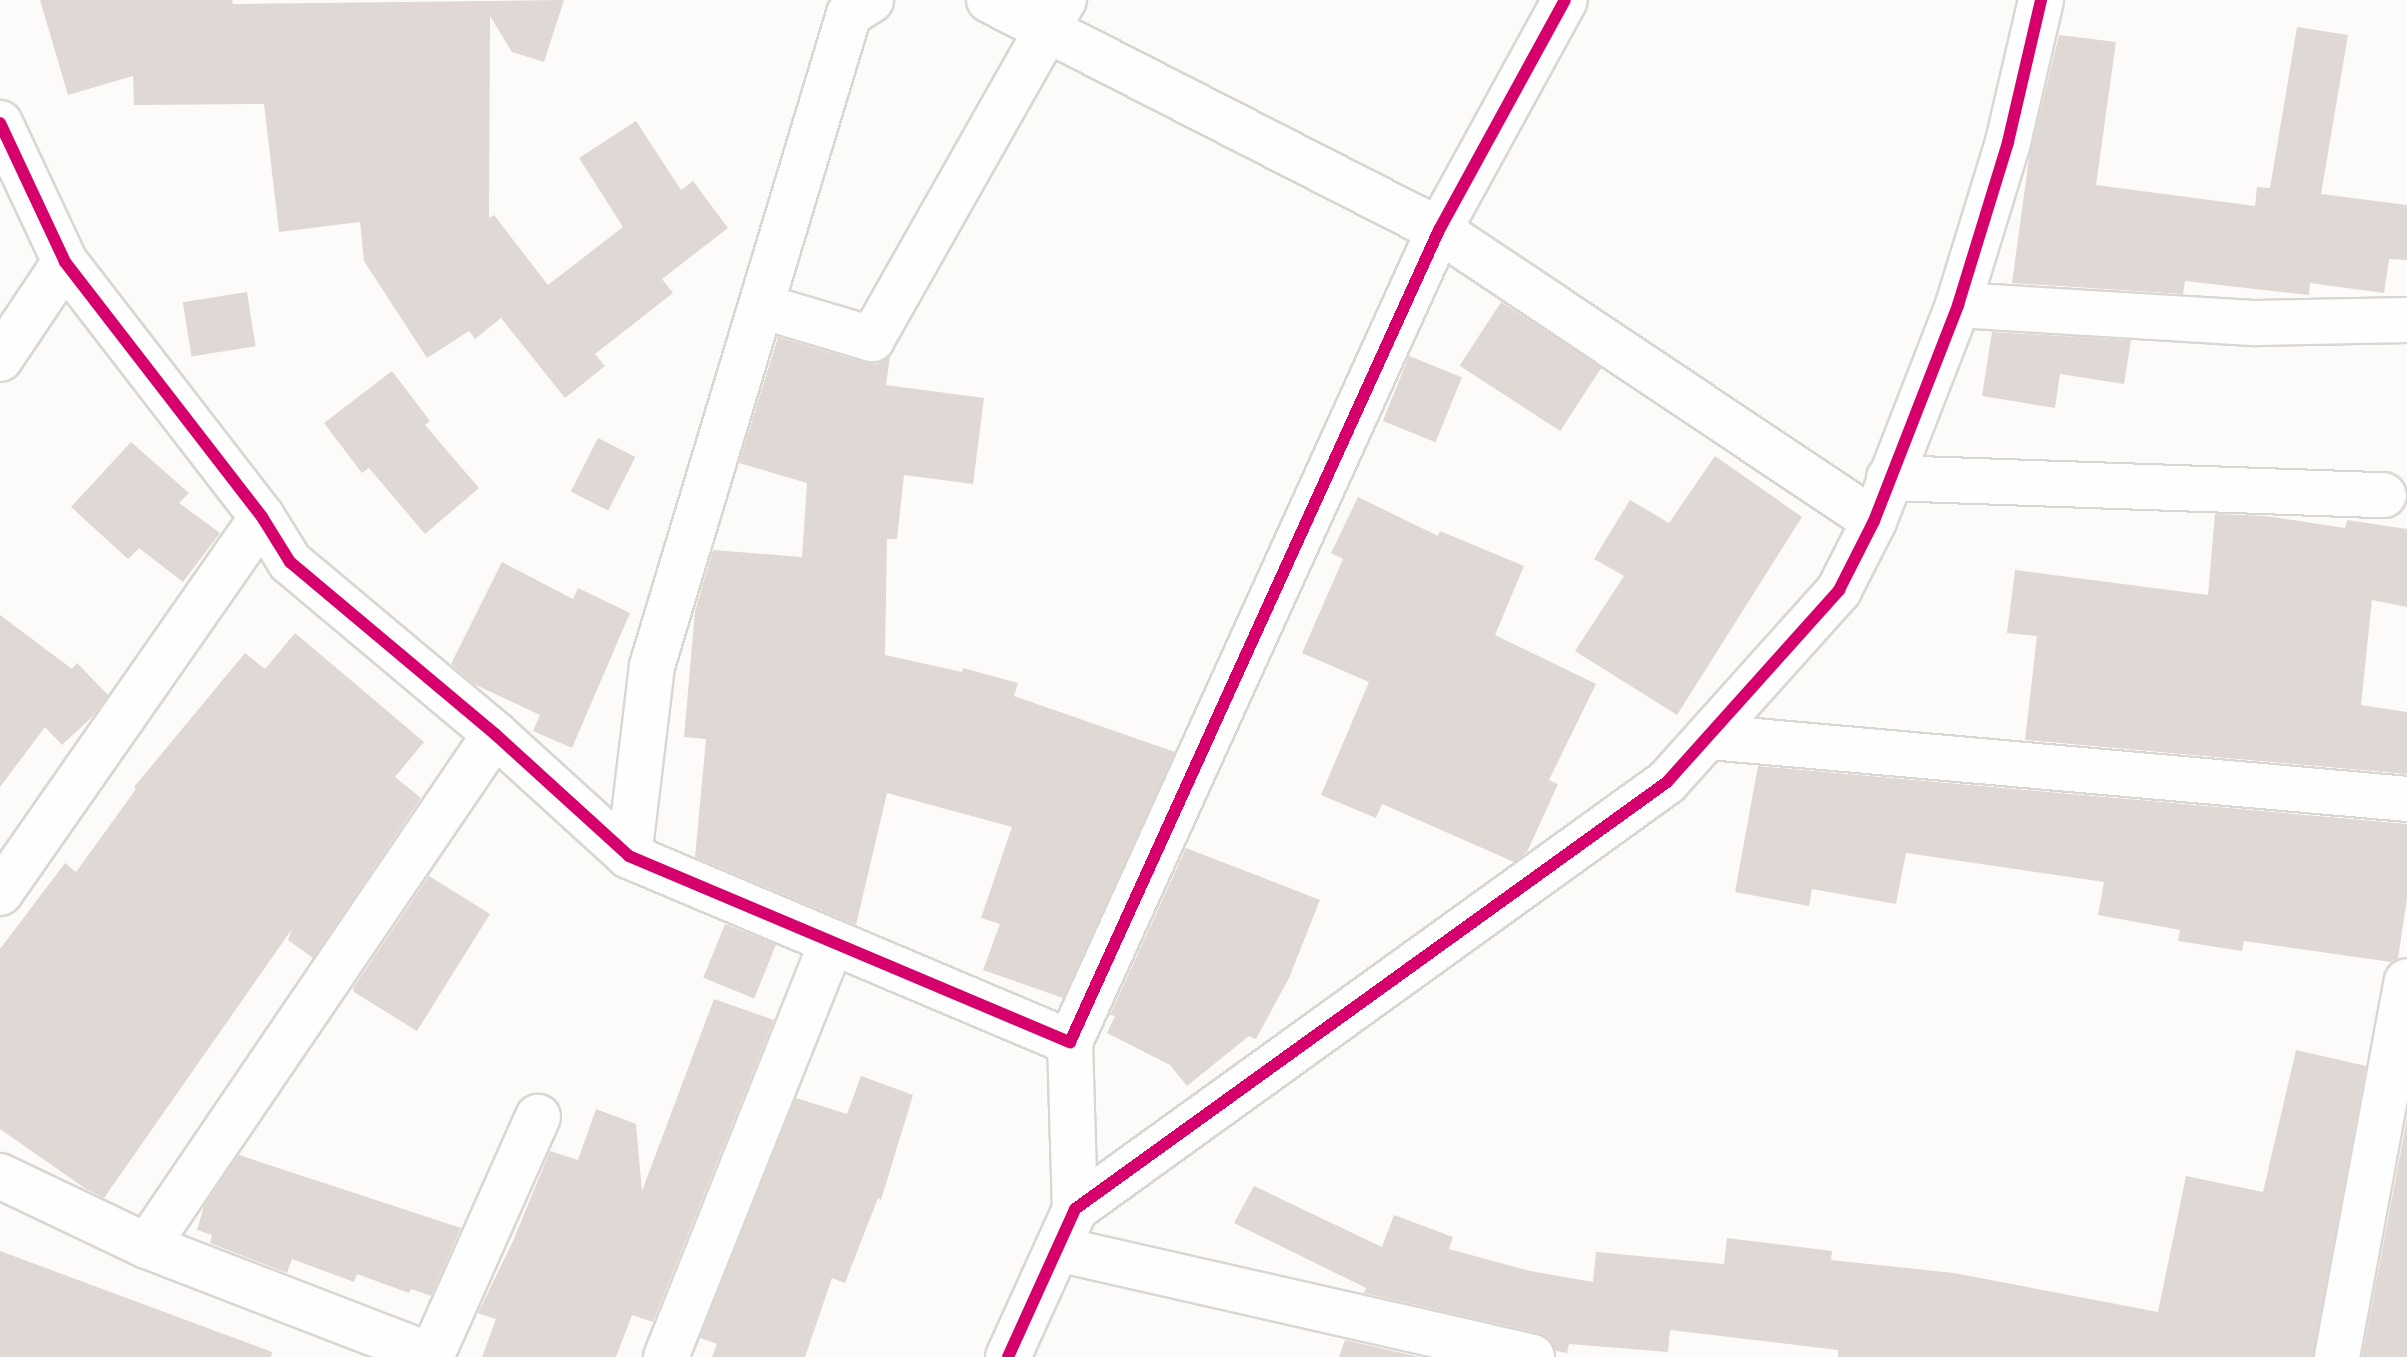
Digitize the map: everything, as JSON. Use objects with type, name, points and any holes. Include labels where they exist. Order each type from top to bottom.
[{"type":"street","points":[[629,856],[652,666],[849,14],[871,0]]},
{"type":"street","points":[[989,0],[1056,14],[1439,230],[1874,521]]},
{"type":"street","points":[[1008,1357],[1075,1209],[1070,1042],[1439,230],[1565,0]]},
{"type":"street","points":[[1075,1209],[1667,782],[1839,590],[1874,521],[1958,305],[2008,142],[2041,0]]},
{"type":"street","points":[[761,306],[872,339],[1056,14]]},
{"type":"street","points":[[0,123],[65,262],[262,517],[290,562],[495,734],[629,856],[1070,1042]]},
{"type":"street","points":[[0,359],[65,262]]},
{"type":"street","points":[[1958,305],[2256,323],[2407,320]]},
{"type":"street","points":[[1889,478],[2384,495]]},
{"type":"street","points":[[0,893],[262,517]]},
{"type":"street","points":[[147,1246],[495,734]]},
{"type":"street","points":[[1710,737],[2407,799]]},
{"type":"street","points":[[666,1357],[832,942]]},
{"type":"street","points":[[2337,1357],[2407,981]]},
{"type":"street","points":[[0,1176],[147,1246],[431,1356],[538,1117]]},
{"type":"street","points":[[1058,1249],[1532,1357]]},
{"type":"building","points":[[40,0],[232,0],[233,4],[564,0],[544,62],[512,52],[490,16],[489,218],[494,215],[548,285],[623,227],[579,158],[636,121],[681,190],[693,181],[728,228],[662,279],[673,293],[595,354],[605,366],[565,398],[501,318],[475,339],[469,331],[427,358],[364,261],[360,222],[279,232],[264,104],[134,105],[133,76],[68,95]]},
{"type":"building","points":[[2297,27],[2348,35],[2321,194],[2407,205],[2407,260],[2389,259],[2384,293],[2310,283],[2309,295],[2185,281],[2183,294],[2012,283],[2029,158],[2059,35],[2116,42],[2096,185],[2255,206],[2257,187],[2270,188]]},
{"type":"building","points":[[247,292],[256,346],[191,356],[183,302]]},
{"type":"building","points":[[1501,302],[1602,367],[1560,431],[1460,366]]},
{"type":"building","points":[[1992,332],[2131,340],[2124,384],[2060,374],[2055,408],[1982,396]]},
{"type":"building","points":[[778,337],[866,363],[877,364],[890,356],[886,385],[984,398],[973,484],[904,475],[897,539],[887,539],[885,655],[962,672],[963,668],[1018,683],[1014,696],[1175,752],[1063,998],[983,970],[1000,924],[981,918],[1012,827],[887,793],[856,925],[695,857],[706,739],[684,737],[695,611],[713,550],[802,557],[807,483],[739,463]]},
{"type":"building","points":[[1409,356],[1462,377],[1436,442],[1383,421]]},
{"type":"building","points":[[392,371],[430,421],[425,425],[479,488],[425,534],[369,468],[362,473],[324,423]]},
{"type":"building","points":[[598,438],[635,457],[608,511],[571,491]]},
{"type":"building","points":[[131,442],[189,493],[179,503],[220,533],[183,582],[139,548],[128,559],[71,507]]},
{"type":"building","points":[[1715,456],[1802,517],[1677,715],[1575,651],[1624,576],[1594,559],[1630,500],[1669,523]]},
{"type":"building","points":[[1358,497],[1438,536],[1440,531],[1524,566],[1495,635],[1596,684],[1549,780],[1558,784],[1527,852],[1514,862],[1382,804],[1376,818],[1321,795],[1369,682],[1302,653],[1343,559],[1331,553]]},
{"type":"building","points":[[2215,514],[2266,516],[2345,528],[2347,520],[2407,529],[2407,607],[2372,600],[2361,705],[2407,712],[2407,774],[2025,740],[2037,636],[2007,633],[2015,570],[2208,595]]},
{"type":"building","points":[[502,562],[573,599],[578,588],[630,613],[572,748],[533,731],[540,715],[474,684],[451,664]]},
{"type":"building","points":[[0,615],[72,669],[77,663],[108,695],[93,716],[62,745],[45,727],[0,787]]},
{"type":"building","points":[[295,633],[424,742],[395,777],[421,798],[313,958],[288,940],[292,929],[104,1198],[86,1189],[0,1129],[0,949],[65,863],[76,872],[136,789],[134,787],[245,653],[265,669]]},
{"type":"building","points":[[1758,766],[2407,824],[2407,899],[2398,958],[2391,962],[2244,941],[2242,951],[2178,941],[2180,930],[2098,915],[2104,882],[1906,853],[1896,904],[1812,889],[1809,906],[1735,892]]},
{"type":"building","points":[[1186,848],[1320,900],[1289,978],[1256,1039],[1249,1036],[1187,1086],[1170,1065],[1107,1033],[1115,1016],[1110,1015]]},
{"type":"building","points":[[429,876],[490,914],[417,1031],[354,992],[353,988]]},
{"type":"building","points":[[725,924],[776,945],[754,998],[703,978]]},
{"type":"building","points":[[714,999],[774,1020],[653,1322],[632,1315],[616,1357],[482,1357],[496,1319],[478,1313],[513,1241],[550,1151],[578,1160],[596,1109],[636,1124],[642,1191]]},
{"type":"building","points":[[2296,1050],[2366,1066],[2313,1357],[1838,1357],[1838,1350],[1670,1330],[1668,1352],[1569,1344],[1567,1353],[1556,1351],[1550,1339],[1538,1333],[1364,1293],[1366,1288],[1234,1223],[1254,1186],[1382,1247],[1394,1215],[1453,1237],[1449,1249],[1530,1271],[1593,1282],[1596,1252],[1724,1264],[1727,1238],[1832,1251],[1831,1260],[1954,1273],[2158,1312],[2186,1176],[2263,1192]]},
{"type":"building","points":[[861,1076],[913,1095],[881,1200],[878,1198],[845,1283],[832,1278],[805,1357],[712,1357],[717,1344],[700,1338],[796,1098],[847,1114]]},
{"type":"building","points":[[2407,1118],[2407,1357],[2362,1357]]},
{"type":"building","points":[[239,1155],[461,1228],[431,1296],[411,1289],[409,1293],[357,1274],[354,1282],[292,1259],[287,1273],[210,1243],[212,1235],[197,1230],[204,1206]]},
{"type":"building","points":[[0,1251],[272,1352],[271,1357],[0,1357]]},
{"type":"building","points":[[1345,1340],[1419,1357],[1339,1357]]},
{"type":"cycle path","points":[[0,123],[65,262],[262,517],[290,562],[495,734],[629,856],[1070,1042],[1439,230],[1565,0]]},
{"type":"cycle path","points":[[1008,1357],[1075,1209],[1667,782],[1839,590],[1874,521],[1958,305],[2008,142],[2041,0]]}]
